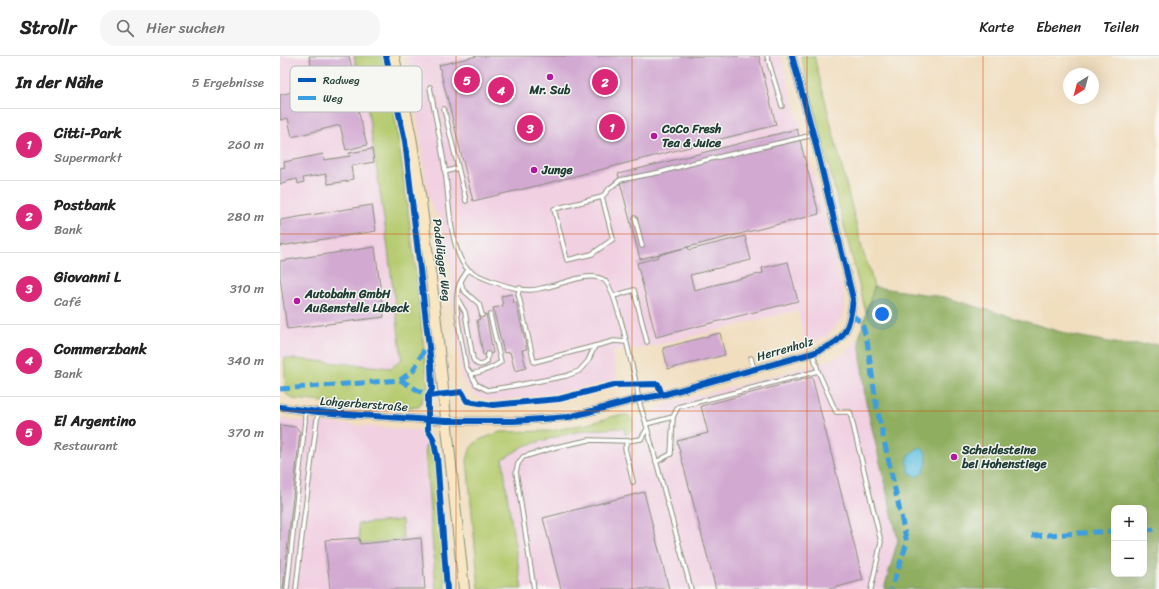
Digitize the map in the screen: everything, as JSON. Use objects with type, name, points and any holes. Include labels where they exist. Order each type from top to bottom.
[{"type":"main road","name":"Padelügger Weg","points":[[394,56],[396,66]]},
{"type":"main road","name":"Padelügger Weg","points":[[406,112],[412,137],[433,294],[464,589]]},
{"type":"street","name":"Herrenholz","points":[[446,421],[514,422],[569,417],[638,399],[662,395],[813,353],[831,345],[842,336],[852,315],[853,299],[792,56]]},
{"type":"street","name":"Lohgerberstraße","points":[[280,407],[318,412],[446,421]]},
{"type":"lane","points":[[767,56],[782,106]]},
{"type":"lane","points":[[430,87],[445,172],[456,248],[468,270],[488,280],[530,290],[549,287],[592,276],[604,280],[609,285],[614,296],[637,385],[638,399],[691,589]]},
{"type":"lane","points":[[444,108],[466,201]]},
{"type":"lane","points":[[602,197],[613,239],[592,254],[567,260],[554,209],[602,197],[620,180],[661,172],[813,135]]},
{"type":"lane","points":[[445,172],[458,168]]},
{"type":"lane","points":[[635,218],[642,246]]},
{"type":"lane","points":[[468,270],[458,288],[456,308],[466,367],[476,384],[487,390],[566,376],[579,371],[588,362],[595,346]]},
{"type":"lane","points":[[461,281],[463,290],[479,304],[482,315]]},
{"type":"lane","points":[[520,288],[518,294],[534,362],[614,341],[626,342]]},
{"type":"lane","points":[[614,296],[634,290],[647,342]]},
{"type":"lane","points":[[457,297],[465,312],[475,363],[480,366],[484,365],[487,362],[488,354]]},
{"type":"lane","points":[[471,374],[491,369],[501,362],[490,315]]},
{"type":"lane","points":[[813,353],[818,371],[836,412],[850,412],[852,420],[881,542],[871,589]]},
{"type":"lane","points":[[751,358],[754,369]]},
{"type":"lane","points":[[656,462],[671,454],[673,417],[678,407],[818,371]]},
{"type":"lane","points":[[287,589],[305,410]]},
{"type":"lane","points":[[296,589],[318,412]]},
{"type":"lane","points":[[646,424],[673,417]]},
{"type":"lane","points":[[534,589],[516,472],[520,461],[523,457],[536,452],[589,440],[627,441],[641,439],[647,429]]},
{"type":"lane","points":[[627,441],[625,448],[633,482]]},
{"type":"shaded area","points":[[280,56],[354,56],[356,66],[290,66],[290,112],[368,112],[385,226],[402,359],[391,368],[280,357]]},
{"type":"shaded area","points":[[406,56],[781,56],[815,180],[845,299],[845,310],[838,324],[830,333],[821,339],[805,345],[798,310],[645,348],[612,352],[616,380],[542,395],[494,401],[475,396],[461,378],[452,304],[451,290],[453,274],[440,220],[432,207],[427,192],[416,112],[422,112],[422,66],[408,66]]},
{"type":"shaded area","points":[[859,338],[865,398],[898,540],[884,589],[522,589],[503,459],[524,446],[587,430],[624,428],[625,434],[634,425],[633,420],[655,412],[659,406],[825,362],[845,354]]},
{"type":"shaded area","points":[[280,419],[423,431],[429,442],[425,448],[436,589],[280,589]]},
{"type":"green space","points":[[354,56],[382,56],[384,66],[356,66]]},
{"type":"green space","points":[[801,56],[814,56],[863,252],[870,271],[874,287],[866,313]]},
{"type":"green space","points":[[368,112],[394,112],[416,273],[428,388],[419,407],[385,408],[293,399],[286,394],[284,358],[391,368],[402,359],[385,226]]},
{"type":"green space","points":[[874,287],[944,297],[1071,335],[1125,345],[1159,344],[1159,589],[884,589],[898,540],[865,398],[859,338]]},
{"type":"green space","points":[[628,415],[633,420],[633,427],[631,431],[625,435],[624,428],[587,430],[524,446],[503,459],[522,589],[479,589],[467,460],[471,447],[479,440],[500,432],[550,431],[587,424],[615,416]]},
{"type":"green space","points":[[429,442],[434,455],[446,589],[436,589],[425,447]]},
{"type":"green space","points":[[402,520],[403,540],[360,544],[358,524]]},
{"type":"water","points":[[918,448],[922,448],[925,452],[927,460],[923,472],[916,477],[909,472],[907,463],[909,455]]},
{"type":"building","points":[[309,56],[349,56],[352,66],[311,66]]},
{"type":"building","points":[[477,56],[759,56],[776,125],[473,201],[439,65]]},
{"type":"building","points":[[290,93],[290,112],[359,112],[367,145],[346,150],[340,125],[292,137],[288,118],[280,120],[280,95]]},
{"type":"building","points":[[797,129],[819,214],[640,259],[618,174]]},
{"type":"building","points":[[372,149],[374,162],[351,166],[353,179],[349,181],[328,184],[326,174],[303,178],[304,182],[298,184],[297,179],[280,184],[280,168],[285,167],[284,162],[323,154],[324,160],[350,156],[349,153]]},
{"type":"building","points":[[372,205],[376,231],[280,246],[280,220]]},
{"type":"building","points":[[745,236],[751,260],[690,275],[694,290],[763,273],[762,268],[788,262],[798,301],[656,337],[637,263],[658,257],[658,255],[688,247],[689,250]]},
{"type":"building","points":[[375,247],[384,317],[287,329],[280,277],[280,261]]},
{"type":"building","points":[[512,294],[514,303],[516,302],[527,349],[522,350],[526,368],[515,371],[510,352],[504,353],[493,308],[503,306],[501,296]]},
{"type":"building","points":[[486,314],[493,353],[483,355],[477,320],[480,319],[479,316]]},
{"type":"building","points":[[720,333],[725,355],[668,369],[663,348]]},
{"type":"building","points":[[812,377],[863,580],[830,589],[716,589],[677,441],[708,433],[701,406]]},
{"type":"building","points":[[280,425],[296,427],[300,432],[283,589],[280,589]]},
{"type":"building","points":[[644,492],[669,589],[561,589],[543,518]]},
{"type":"building","points":[[359,538],[360,544],[421,538],[425,589],[330,589],[325,540]]},
{"type":"marked path","points":[[852,315],[862,323],[867,341],[877,409],[907,543],[891,589]]},
{"type":"marked path","points":[[280,389],[400,380],[413,371],[427,345]]},
{"type":"marked path","points":[[400,380],[430,396]]},
{"type":"marked path","points":[[1147,530],[1159,529]]},
{"type":"marked path","points":[[1032,536],[1111,531]]},
{"type":"cycle path","points":[[386,56],[388,66]]},
{"type":"cycle path","points":[[280,407],[318,412],[446,421],[514,421],[569,417],[638,399],[662,395],[813,353],[837,341],[848,325],[853,299],[815,141],[792,56]]},
{"type":"cycle path","points":[[399,112],[405,141],[431,364],[432,389],[428,396],[428,430],[433,438],[437,457],[447,589]]},
{"type":"cycle path","points":[[428,396],[462,392],[467,401],[493,405],[559,399],[614,385],[658,384],[662,395]]},
{"type":"place","name":"Mr. Sub","points":[[550,77]]},
{"type":"place","name":"El Argentino","points":[[467,80]]},
{"type":"place","name":"Postbank","points":[[605,82]]},
{"type":"place","name":"Commerzbank","points":[[501,90]]},
{"type":"place","name":"Citti-Park","points":[[612,127]]},
{"type":"place","name":"Giovanni L","points":[[530,128]]},
{"type":"place","name":"CoCo Fresh Tea & Juice","points":[[654,136]]},
{"type":"place","name":"Junge","points":[[534,170]]},
{"type":"place","name":"Autobahn GmbH Außenstelle Lübeck","points":[[297,301]]},
{"type":"place","name":"Scheidesteine bei Hohenstiege","points":[[954,457]]}]
